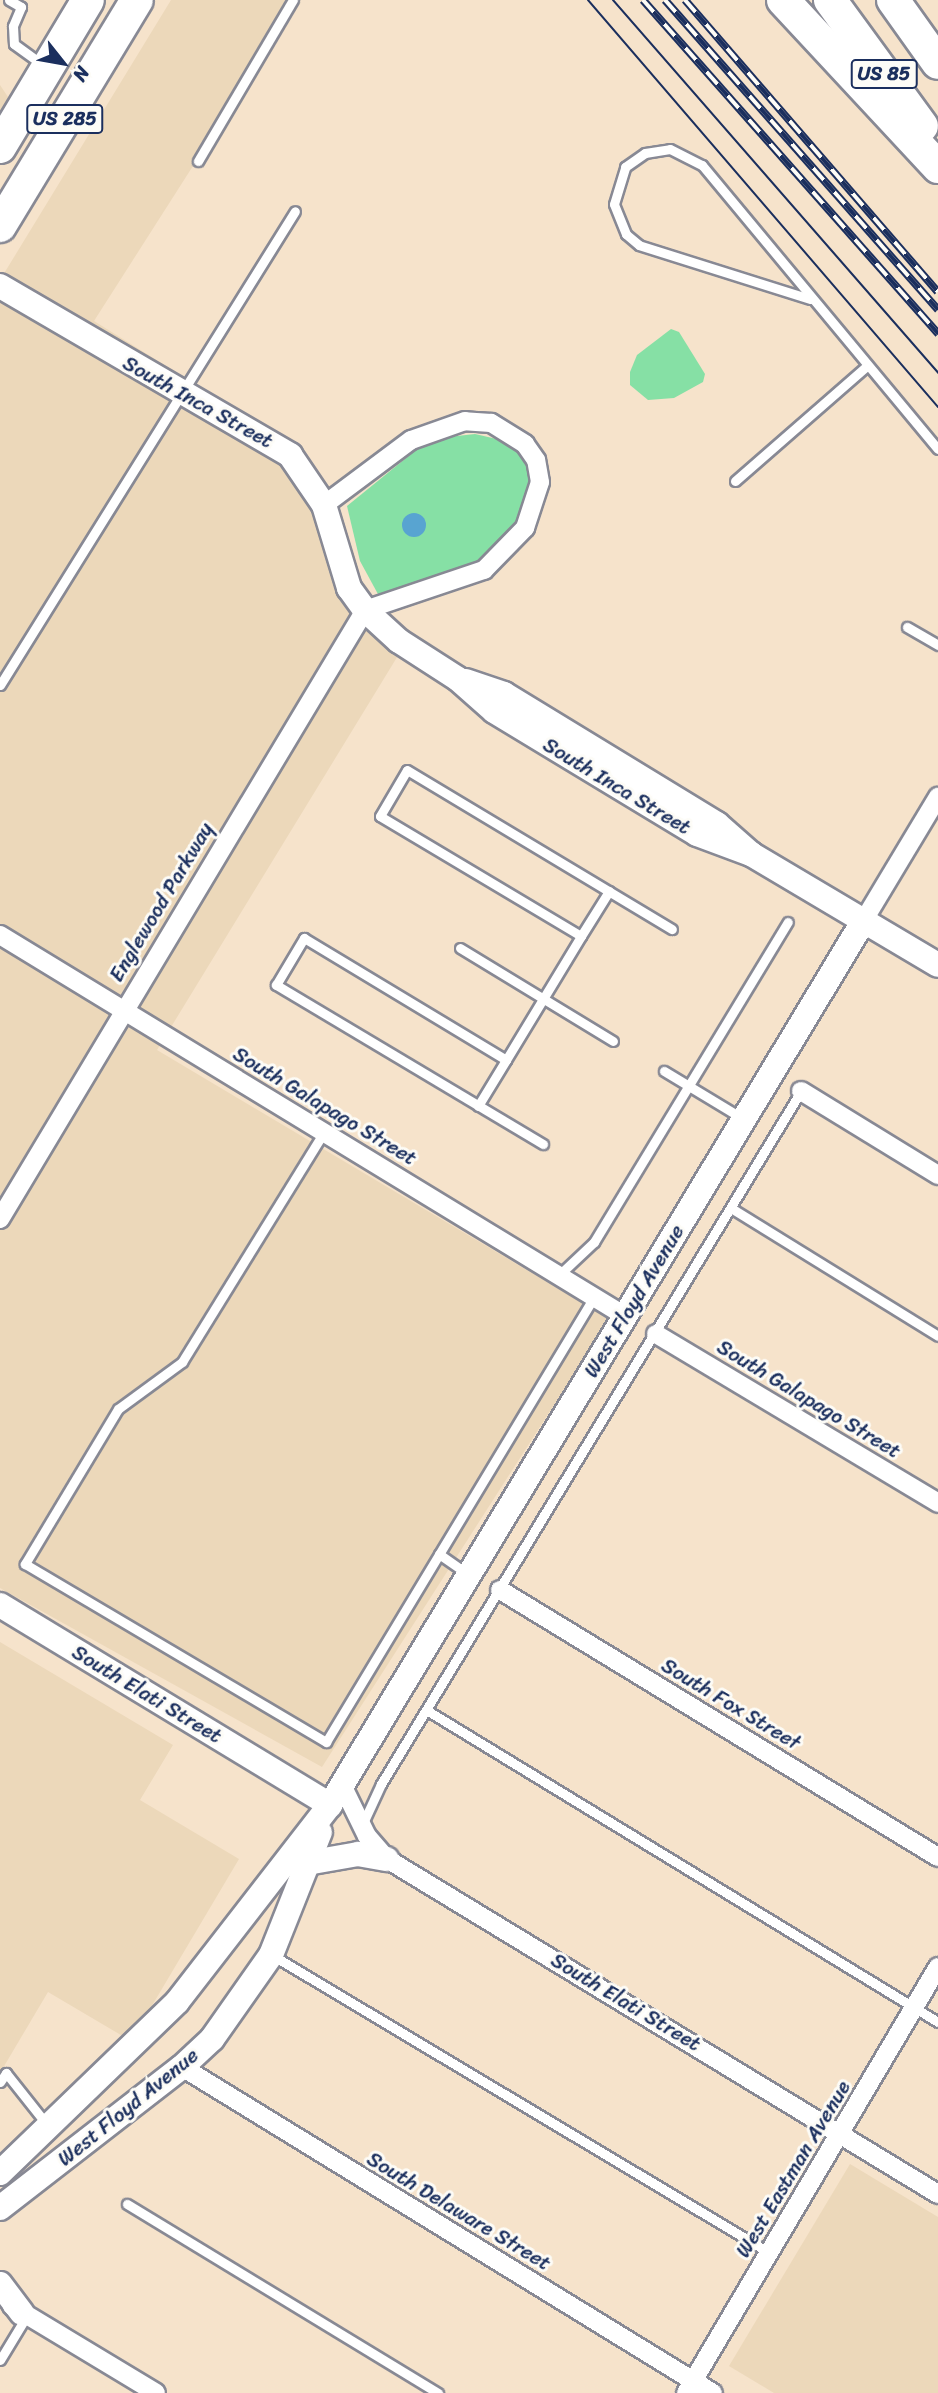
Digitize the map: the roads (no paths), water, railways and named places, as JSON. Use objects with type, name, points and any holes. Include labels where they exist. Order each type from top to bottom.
[{"type":"highway","name":"US 285","points":[[0,147],[13,116],[47,68],[88,0]]},
{"type":"highway","name":"US 285","points":[[0,226],[137,0]]},
{"type":"highway","points":[[783,0],[938,167]]},
{"type":"highway","name":"US 85","points":[[830,0],[938,148]]},
{"type":"highway","name":"US 85","points":[[893,0],[938,62]]},
{"type":"street","name":"South Inca Street","points":[[0,286],[290,455],[324,505],[349,588],[365,610],[406,646],[458,679],[504,694],[717,824],[751,854],[938,965]]},
{"type":"street","points":[[324,505],[411,440],[465,421],[491,422],[510,432],[536,460],[540,482],[535,507],[507,551],[484,570],[455,583],[365,610]]},
{"type":"street","name":"Englewood Parkway","points":[[0,1219],[365,610]]},
{"type":"street","name":"West Floyd Avenue","points":[[0,2173],[177,2002],[336,1795],[938,797]]},
{"type":"street","name":"South Galapago Street","points":[[0,935],[625,1316]]},
{"type":"street","points":[[801,1091],[938,1175]]},
{"type":"street","name":"South Galapago Street","points":[[656,1334],[938,1503]]},
{"type":"street","name":"South Fox Street","points":[[500,1590],[938,1857]]},
{"type":"street","name":"South Elati Street","points":[[0,1605],[336,1795],[387,1859],[938,2194]]},
{"type":"street","name":"West Floyd Avenue","points":[[4,2207],[182,2067],[229,2017],[271,1955],[336,1795]]},
{"type":"street","points":[[307,1863],[358,1854],[387,1859]]},
{"type":"street","name":"West Eastman Avenue","points":[[690,2387],[938,1967]]},
{"type":"street","name":"South Delaware Street","points":[[182,2067],[690,2387],[713,2393]]},
{"type":"street","points":[[0,2284],[25,2314]]},
{"type":"street","points":[[0,2299],[156,2393]]},
{"type":"lane","points":[[9,0],[20,7],[13,26],[14,44],[47,68]]},
{"type":"lane","points":[[198,161],[293,0]]},
{"type":"lane","points":[[810,299],[639,245],[626,234],[614,204],[625,167],[657,149],[693,157],[938,449]]},
{"type":"lane","points":[[0,685],[184,394],[295,211]]},
{"type":"lane","points":[[735,481],[867,366]]},
{"type":"lane","points":[[907,627],[938,645]]},
{"type":"lane","points":[[580,936],[380,816],[407,770],[672,929]]},
{"type":"lane","points":[[478,1106],[609,891]]},
{"type":"lane","points":[[559,1275],[594,1242],[788,922]]},
{"type":"lane","points":[[506,1060],[304,938],[276,985],[543,1144]]},
{"type":"lane","points":[[460,948],[613,1041]]},
{"type":"lane","points":[[664,1071],[744,1118]]},
{"type":"lane","name":"West Floyd Avenue","points":[[362,1828],[381,1784],[428,1711],[801,1091]]},
{"type":"lane","points":[[324,1132],[182,1362],[118,1409],[25,1564],[326,1742],[594,1297]]},
{"type":"lane","points":[[731,1208],[938,1336]]},
{"type":"lane","points":[[439,1554],[469,1575]]},
{"type":"lane","points":[[428,1711],[938,2022]]},
{"type":"lane","points":[[271,1955],[770,2253]]},
{"type":"lane","points":[[0,2082],[6,2073],[49,2127]]},
{"type":"lane","points":[[127,2204],[438,2393]]},
{"type":"lane","points":[[0,2360],[4,2343],[25,2314]]},
{"type":"water","points":[[414,513],[423,516],[426,525],[423,534],[414,537],[405,534],[402,525],[405,516]]},
{"type":"tram line","points":[[588,0],[938,407]]},
{"type":"tram line","points":[[613,0],[938,373]]},
{"type":"railway","points":[[643,0],[938,334]]},
{"type":"railway","points":[[665,0],[938,310]]},
{"type":"railway","points":[[685,0],[938,292]]}]
